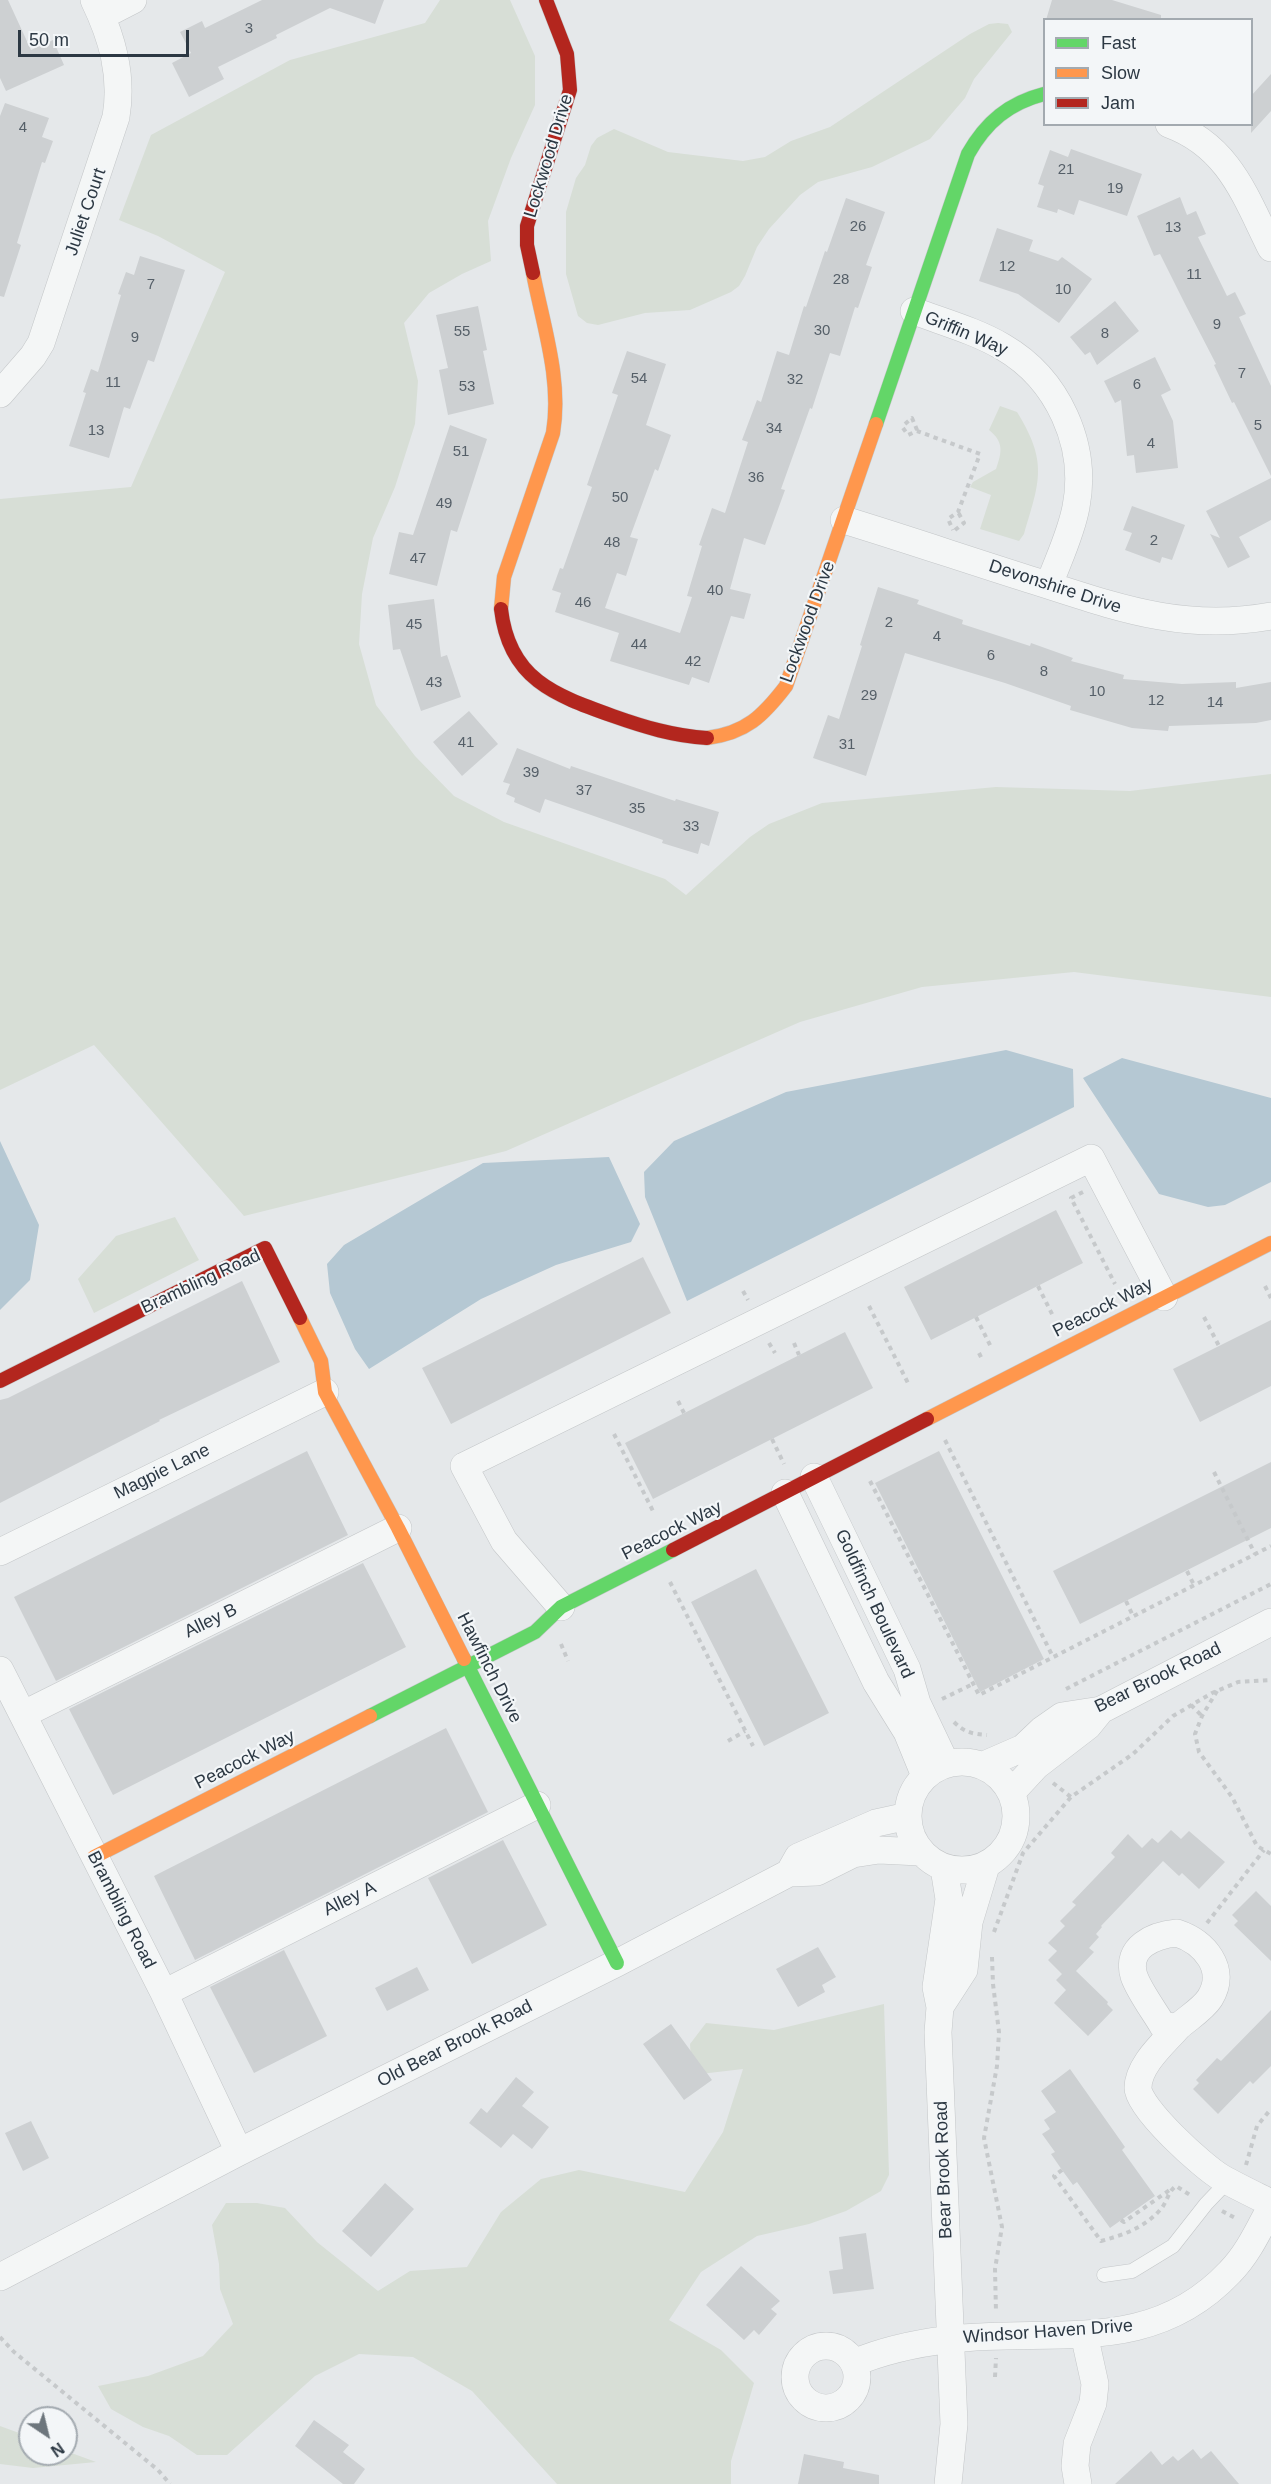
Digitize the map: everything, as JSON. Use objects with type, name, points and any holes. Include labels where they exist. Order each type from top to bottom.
[{"type":"street","points":[[98,8],[133,0]]},
{"type":"street","name":"Lockwood Drive","points":[[546,0],[568,51],[571,71],[570,90],[532,208],[527,226],[527,244],[556,387],[557,406],[553,433],[502,586],[502,621],[514,655],[530,676],[551,692],[662,733],[697,739],[732,732],[763,714],[786,686],[964,162],[976,138],[994,118],[1008,107],[1043,94]]},
{"type":"street","name":"Juliet Court","points":[[0,394],[33,356],[41,343],[114,126],[119,98],[118,70],[98,8]]},
{"type":"street","points":[[1173,126],[1199,139],[1222,159],[1236,178],[1271,248]]},
{"type":"street","name":"Griffin Way","points":[[914,311],[985,338],[1009,350],[1044,381],[1062,410],[1076,448],[1078,495],[1070,528],[1048,585]]},
{"type":"street","name":"Devonshire Drive","points":[[843,520],[1141,614],[1178,620],[1234,622],[1271,616]]},
{"type":"street","points":[[561,1607],[504,1541],[464,1466],[1091,1158],[1164,1297]]},
{"type":"street","name":"Peacock Way","points":[[94,1857],[535,1632],[561,1607],[1271,1244]]},
{"type":"street","name":"Brambling Road","points":[[0,1381],[265,1248],[321,1361],[325,1392]]},
{"type":"street","name":"Hawfinch Drive","points":[[325,1392],[398,1528],[617,1963]]},
{"type":"street","name":"Magpie Lane","points":[[0,1552],[325,1392]]},
{"type":"street","name":"Goldfinch Boulevard","points":[[814,1477],[907,1669],[935,1770]]},
{"type":"street","name":"Goldfinch Boulevard","points":[[785,1493],[876,1682],[907,1732],[935,1770]]},
{"type":"street","name":"Alley B","points":[[24,1714],[398,1528]]},
{"type":"street","name":"Bear Brook Road","points":[[935,1770],[962,1762],[984,1765],[1023,1748],[1042,1730],[1062,1716],[1101,1710],[1271,1622]]},
{"type":"street","name":"Brambling Road","points":[[0,1670],[164,1993],[239,2152]]},
{"type":"street","points":[[984,1765],[1002,1776],[1011,1793],[1036,1766],[1088,1726],[1101,1710]]},
{"type":"street","points":[[935,1770],[914,1791],[908,1807],[909,1829],[920,1852],[931,1862],[944,1868],[965,1870],[987,1866]]},
{"type":"street","name":"Bear Brook Road","points":[[948,2484],[954,2424],[938,2032],[940,2007],[964,1970],[969,1922],[987,1866],[1007,1847],[1015,1830],[1016,1811],[1011,1793]]},
{"type":"street","name":"Alley A","points":[[164,1993],[537,1805]]},
{"type":"street","points":[[789,1873],[798,1857],[876,1823],[908,1816]]},
{"type":"street","name":"Old Bear Brook Road","points":[[0,2277],[239,2152],[617,1963],[789,1873],[817,1872],[853,1854],[879,1850],[920,1852]]},
{"type":"street","points":[[940,2007],[936,1987],[949,1899],[944,1868]]},
{"type":"street","points":[[1178,2027],[1140,2076],[1138,2089],[1142,2103],[1193,2156],[1232,2185],[1271,2205]]},
{"type":"street","name":"Windsor Haven Drive","points":[[854,2363],[877,2354],[951,2339],[1084,2334],[1122,2331],[1154,2323],[1183,2310],[1208,2294],[1231,2271],[1249,2248],[1271,2205]]},
{"type":"street","points":[[1078,2484],[1075,2466],[1077,2444],[1093,2403],[1095,2384],[1084,2334]]},
{"type":"lane","points":[[1104,2275],[1132,2271],[1173,2246],[1206,2204],[1232,2185]]},
{"type":"path","points":[[917,431],[912,418],[904,424],[898,422],[908,435],[917,431],[980,454],[958,512],[948,519],[953,534],[957,527],[964,523],[958,512]]},
{"type":"path","points":[[1087,1190],[1071,1198],[1115,1284]]},
{"type":"path","points":[[1038,1286],[1053,1316]]},
{"type":"path","points":[[1265,1286],[1271,1298]]},
{"type":"path","points":[[869,1306],[909,1385]]},
{"type":"path","points":[[976,1317],[991,1347]]},
{"type":"path","points":[[1204,1317],[1219,1346]]},
{"type":"path","points":[[794,1343],[799,1355]]},
{"type":"path","points":[[678,1401],[684,1413]]},
{"type":"path","points":[[614,1434],[654,1513]]},
{"type":"path","points":[[951,1434],[944,1437],[946,1443],[1053,1657]]},
{"type":"path","points":[[772,1439],[778,1451]]},
{"type":"path","points":[[1214,1472],[1255,1554]]},
{"type":"path","points":[[870,1481],[979,1695],[1271,1546]]},
{"type":"path","points":[[1187,1570],[1194,1585]]},
{"type":"path","points":[[670,1582],[753,1746]]},
{"type":"path","points":[[1060,1693],[1080,1680],[1271,1584]]},
{"type":"path","points":[[1126,1601],[1133,1616]]},
{"type":"path","points":[[560,1641],[568,1661]]},
{"type":"path","points":[[992,1940],[1023,1853],[1071,1797],[1133,1754],[1173,1716],[1191,1705],[1238,1682],[1271,1680]]},
{"type":"path","points":[[946,1709],[942,1699],[973,1684]]},
{"type":"path","points":[[1218,1690],[1202,1716],[1195,1734],[1199,1752],[1232,1797],[1257,1846],[1271,1854]]},
{"type":"path","points":[[1191,1705],[1202,1716]]},
{"type":"path","points":[[949,1715],[963,1730],[972,1734],[988,1735],[997,1732]]},
{"type":"path","points":[[728,1741],[745,1731]]},
{"type":"path","points":[[1049,1780],[1071,1797]]},
{"type":"path","points":[[1207,1923],[1264,1850]]},
{"type":"path","points":[[992,1951],[993,1984],[999,2032],[997,2066],[984,2138],[1002,2227],[995,2269],[995,2377]]},
{"type":"path","points":[[1241,2221],[1220,2210],[1257,2126],[1271,2109]]},
{"type":"path","points":[[1062,2170],[1053,2176],[1101,2241],[1141,2227],[1162,2209],[1172,2188]]},
{"type":"path","points":[[1121,2220],[1124,2222],[1176,2186],[1196,2199]]},
{"type":"path","points":[[0,2337],[14,2352],[158,2469],[170,2484]]},
{"type":"shaded area","points":[[440,0],[510,0],[535,56],[535,105],[511,158],[488,221],[491,261],[429,293],[404,323],[418,381],[415,424],[395,487],[373,538],[362,594],[359,644],[376,705],[415,756],[454,796],[504,822],[665,879],[686,895],[750,837],[769,824],[822,803],[996,787],[1130,791],[1271,774],[1271,997],[1074,972],[922,987],[800,1022],[506,1151],[244,1216],[94,1045],[0,1090],[0,499],[131,487],[225,272],[158,236],[119,220],[151,135],[290,60],[425,23]]},
{"type":"shaded area","points":[[989,24],[1008,24],[1012,32],[974,79],[965,98],[930,139],[872,167],[818,182],[800,195],[769,229],[757,247],[739,286],[731,292],[690,310],[645,313],[598,325],[587,323],[578,316],[566,274],[566,212],[576,178],[585,165],[591,146],[597,138],[614,129],[668,152],[743,161],[765,157],[791,141],[830,127],[970,34]]},
{"type":"shaded area","points":[[1000,406],[1017,412],[1027,429],[1037,459],[1038,472],[1034,500],[1024,534],[1019,541],[980,529],[991,495],[970,487],[973,482],[996,469],[1000,448],[994,434],[989,430]]},
{"type":"shaded area","points":[[175,1217],[199,1260],[94,1313],[78,1279],[116,1236]]},
{"type":"shaded area","points":[[884,2004],[889,2175],[881,2191],[846,2211],[809,2224],[757,2236],[701,2272],[669,2320],[721,2350],[754,2383],[731,2461],[731,2484],[557,2484],[472,2391],[413,2357],[359,2354],[315,2376],[227,2455],[197,2455],[169,2436],[143,2427],[111,2409],[98,2386],[148,2376],[203,2356],[233,2324],[220,2289],[219,2264],[212,2225],[226,2203],[257,2203],[285,2208],[317,2242],[378,2291],[410,2271],[467,2267],[501,2212],[541,2179],[579,2170],[685,2192],[723,2132],[743,2069],[692,2075],[690,2044],[706,2023],[774,2030]]},
{"type":"shaded area","points":[[0,2426],[18,2433],[18,2466],[54,2466],[33,2468],[0,2464]]},
{"type":"shaded area","points":[[78,2455],[96,2462],[78,2464]]},
{"type":"water","points":[[1006,1050],[1073,1069],[1074,1107],[687,1301],[645,1197],[644,1172],[674,1141],[786,1092]]},
{"type":"water","points":[[1122,1058],[1271,1098],[1271,1182],[1225,1205],[1208,1207],[1159,1194],[1083,1078]]},
{"type":"water","points":[[0,1141],[39,1225],[30,1280],[0,1310]]},
{"type":"water","points":[[609,1157],[640,1224],[631,1242],[556,1265],[481,1299],[369,1369],[355,1349],[330,1293],[327,1264],[344,1245],[483,1163]]},
{"type":"building","points":[[0,0],[8,0],[31,50],[53,40],[64,65],[6,91],[0,78]]},
{"type":"building","points":[[262,0],[384,0],[375,24],[330,8],[276,35],[277,38],[218,67],[224,79],[189,97],[172,63],[191,53],[180,32],[202,21],[205,28]]},
{"type":"building","points":[[1052,0],[1112,0],[1161,15],[1161,18],[1047,18]]},
{"type":"building","points":[[1271,74],[1271,111],[1251,133],[1251,126],[1253,126],[1253,94]]},
{"type":"building","points":[[5,103],[49,118],[42,137],[53,141],[45,163],[42,162],[17,243],[21,245],[4,297],[0,296],[0,116]]},
{"type":"building","points":[[1071,149],[1142,174],[1127,216],[1079,200],[1074,215],[1058,209],[1057,213],[1037,207],[1044,186],[1038,184],[1050,150],[1068,157]]},
{"type":"building","points":[[1180,197],[1187,215],[1196,211],[1206,234],[1198,237],[1227,296],[1235,292],[1246,314],[1239,317],[1271,386],[1271,476],[1234,402],[1232,403],[1214,365],[1216,364],[1160,254],[1154,256],[1137,216]]},
{"type":"building","points":[[846,198],[885,212],[866,265],[872,267],[858,308],[855,307],[840,356],[830,353],[812,409],[810,408],[781,489],[785,490],[765,545],[744,538],[730,589],[751,594],[744,619],[731,616],[709,683],[692,677],[689,685],[610,661],[619,633],[555,612],[561,593],[552,590],[560,568],[563,569],[592,487],[587,485],[618,395],[612,393],[627,351],[666,364],[646,425],[671,435],[658,471],[655,469],[630,537],[638,539],[626,576],[617,573],[605,608],[680,633],[692,597],[687,596],[702,546],[699,545],[712,508],[725,513],[748,442],[742,440],[757,400],[761,402],[777,351],[789,355],[804,306],[806,307]]},
{"type":"building","points":[[997,228],[1033,240],[1029,251],[1058,261],[1062,257],[1092,279],[1059,323],[1018,294],[979,281]]},
{"type":"building","points":[[140,256],[185,270],[154,362],[148,360],[130,409],[124,407],[109,458],[69,446],[91,369],[98,372],[126,272],[134,275]]},
{"type":"building","points":[[1115,301],[1139,331],[1097,365],[1090,352],[1085,355],[1070,337]]},
{"type":"building","points":[[478,306],[487,350],[483,351],[494,404],[448,415],[439,370],[448,368],[436,315]]},
{"type":"building","points":[[1155,357],[1171,390],[1161,395],[1173,421],[1178,468],[1136,473],[1134,455],[1127,456],[1121,400],[1115,403],[1104,381]]},
{"type":"building","points":[[450,425],[487,439],[457,532],[451,530],[437,586],[389,574],[399,532],[413,535]]},
{"type":"building","points":[[1271,478],[1271,520],[1239,537],[1250,557],[1228,568],[1210,534],[1220,538],[1206,511]]},
{"type":"building","points":[[1132,506],[1185,525],[1172,560],[1162,557],[1160,563],[1125,550],[1132,533],[1123,530]]},
{"type":"building","points":[[878,587],[919,600],[917,604],[963,620],[962,624],[1030,646],[1031,643],[1073,658],[1071,661],[1124,675],[1123,679],[1182,684],[1236,682],[1236,688],[1271,682],[1271,720],[1256,723],[1169,726],[1168,731],[1132,728],[1070,710],[1071,706],[1005,683],[905,653],[866,776],[813,758],[828,715],[839,719]]},
{"type":"building","points":[[434,599],[441,657],[447,655],[461,697],[421,711],[400,649],[393,650],[388,605]]},
{"type":"building","points":[[469,711],[498,744],[462,776],[433,742]]},
{"type":"building","points":[[517,748],[570,769],[571,766],[675,801],[676,799],[719,812],[709,846],[701,843],[698,854],[662,843],[663,840],[545,799],[540,813],[514,802],[515,798],[506,794],[510,784],[503,782]]},
{"type":"building","points":[[1056,1210],[1083,1263],[931,1340],[904,1287]]},
{"type":"building","points":[[643,1257],[671,1313],[451,1424],[422,1368]]},
{"type":"building","points":[[242,1281],[280,1362],[159,1420],[0,1503],[0,1400]]},
{"type":"building","points":[[1271,1320],[1271,1386],[1200,1422],[1173,1369]]},
{"type":"building","points":[[845,1332],[873,1388],[653,1499],[625,1443]]},
{"type":"building","points":[[307,1451],[348,1535],[56,1681],[14,1597]]},
{"type":"building","points":[[939,1451],[1044,1659],[980,1692],[875,1483]]},
{"type":"building","points":[[1271,1462],[1271,1528],[1080,1624],[1053,1571]]},
{"type":"building","points":[[363,1563],[406,1647],[113,1795],[69,1709]]},
{"type":"building","points":[[756,1569],[829,1713],[764,1746],[691,1602]]},
{"type":"building","points":[[446,1728],[488,1812],[195,1960],[154,1876]]},
{"type":"building","points":[[1171,1830],[1181,1839],[1189,1831],[1225,1862],[1199,1889],[1182,1873],[1179,1876],[1163,1861],[1101,1926],[1096,1934],[1099,1937],[1089,1948],[1094,1952],[1076,1971],[1108,2002],[1107,2004],[1113,2010],[1088,2036],[1054,2003],[1066,1990],[1056,1980],[1062,1974],[1048,1960],[1057,1951],[1048,1943],[1065,1926],[1060,1921],[1076,1905],[1072,1902],[1115,1857],[1111,1853],[1128,1834],[1142,1848],[1152,1838],[1158,1843]]},
{"type":"building","points":[[503,1840],[547,1925],[472,1964],[428,1878]]},
{"type":"building","points":[[1256,1891],[1271,1906],[1271,1961],[1234,1925],[1238,1921],[1232,1915]]},
{"type":"building","points":[[818,1947],[836,1977],[822,1985],[825,1992],[798,2007],[776,1969]]},
{"type":"building","points":[[284,1950],[327,2036],[254,2073],[210,1987]]},
{"type":"building","points":[[417,1967],[429,1990],[387,2011],[375,1988]]},
{"type":"building","points":[[1271,2010],[1271,2066],[1253,2084],[1250,2081],[1218,2114],[1193,2089],[1199,2083],[1196,2080],[1217,2058],[1221,2061]]},
{"type":"building","points":[[671,2024],[712,2080],[684,2100],[643,2044]]},
{"type":"building","points":[[1070,2069],[1125,2147],[1122,2150],[1155,2196],[1110,2228],[1077,2182],[1073,2185],[1062,2170],[1051,2154],[1055,2152],[1042,2134],[1050,2129],[1044,2120],[1056,2112],[1041,2091]]},
{"type":"building","points":[[516,2077],[534,2092],[522,2106],[549,2127],[532,2149],[513,2134],[501,2148],[469,2123],[481,2108],[487,2113]]},
{"type":"building","points":[[31,2121],[49,2158],[23,2171],[5,2133]]},
{"type":"building","points":[[385,2183],[414,2209],[371,2257],[342,2231]]},
{"type":"building","points":[[866,2233],[874,2289],[833,2294],[829,2271],[843,2269],[839,2237]]},
{"type":"building","points":[[741,2266],[780,2301],[771,2309],[777,2314],[759,2335],[754,2330],[744,2340],[706,2305]]},
{"type":"building","points":[[314,2420],[349,2445],[343,2452],[365,2469],[354,2484],[343,2484],[295,2446]]},
{"type":"building","points":[[1193,2449],[1201,2459],[1211,2451],[1239,2484],[1115,2484],[1151,2451],[1162,2465],[1173,2456],[1178,2461]]},
{"type":"building","points":[[804,2454],[844,2462],[843,2468],[879,2475],[879,2484],[798,2484]]},
{"type":"traffic: fast","points":[[876,424],[968,154],[983,132],[1000,115],[1020,103],[1043,94]]},
{"type":"traffic: fast","points":[[370,1716],[535,1632],[561,1607],[673,1550]]},
{"type":"traffic: fast","points":[[464,1659],[617,1963]]},
{"type":"traffic: slow","points":[[501,609],[504,577],[553,433],[555,413],[550,353],[533,273]]},
{"type":"traffic: slow","points":[[707,738],[721,736],[743,727],[761,714],[786,686],[876,424]]},
{"type":"traffic: slow","points":[[927,1419],[1271,1243]]},
{"type":"traffic: slow","points":[[300,1318],[321,1361],[325,1392],[398,1528],[464,1659]]},
{"type":"traffic: slow","points":[[94,1857],[370,1716]]},
{"type":"traffic: jam","points":[[533,273],[527,245],[527,226],[570,90],[567,54],[546,0]]},
{"type":"traffic: jam","points":[[501,609],[506,633],[514,652],[524,668],[538,681],[572,700],[636,724],[671,733],[707,738]]},
{"type":"traffic: jam","points":[[0,1381],[265,1248],[300,1318]]},
{"type":"traffic: jam","points":[[673,1550],[927,1419]]}]
